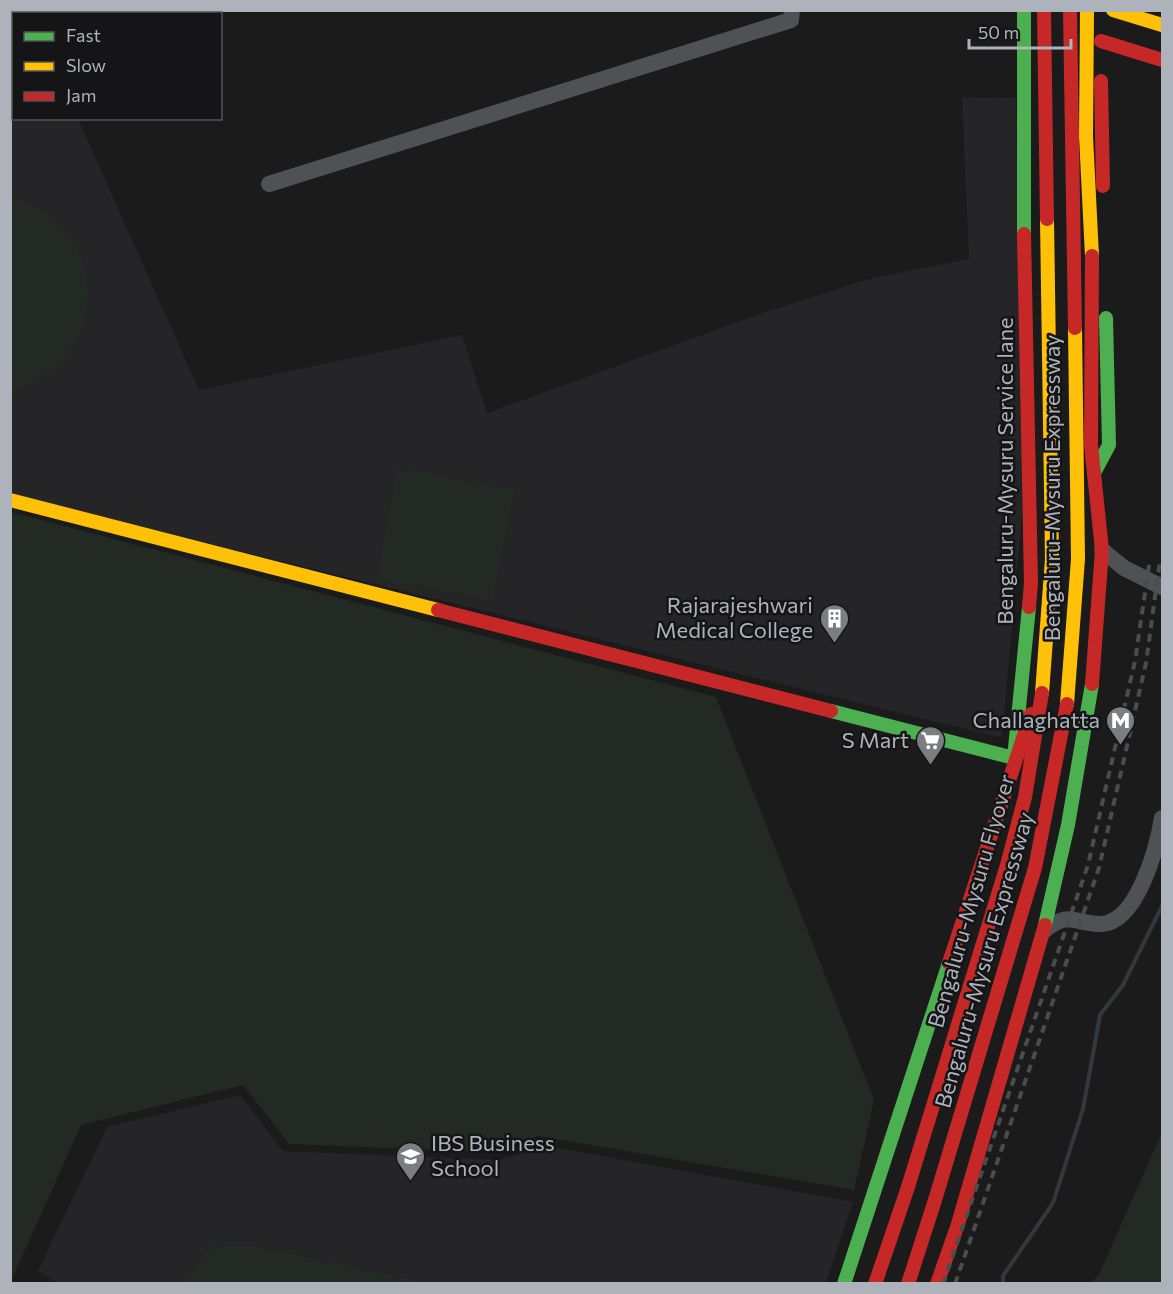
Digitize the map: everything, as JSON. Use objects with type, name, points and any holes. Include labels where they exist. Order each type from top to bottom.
[{"type":"main road","name":"Bengaluru-Mysuru Service lane","points":[[844,1284],[1014,758],[1036,508],[1023,215],[1024,10]]},
{"type":"main road","points":[[1035,10],[1036,508],[1097,503]]},
{"type":"main road","name":"Bengaluru-Mysuru Flyover","points":[[875,1284],[908,1186],[1007,865],[1025,797],[1041,702],[1052,559],[1044,10]]},
{"type":"main road","name":"Bengaluru-Mysuru Expressway","points":[[908,1284],[1035,868],[1059,754],[1071,666],[1078,550],[1070,10]]},
{"type":"main road","name":"Bengaluru-Mysuru Expressway","points":[[937,1284],[958,1224],[1044,931],[1068,825],[1092,687],[1102,550],[1091,445],[1092,239],[1086,136],[1087,10]]},
{"type":"main road","name":"Bengaluru-Mysuru Expressway","points":[[1094,473],[1108,444],[1101,10]]},
{"type":"main road","points":[[1113,10],[1162,25]]},
{"type":"main road","points":[[1101,42],[1162,60]]},
{"type":"main road","points":[[10,501],[1014,758]]},
{"type":"street","points":[[269,184],[791,20],[792,10]]},
{"type":"street","points":[[1102,550],[1124,568],[1162,587]]},
{"type":"street","points":[[1044,931],[1060,919],[1068,917],[1102,924],[1122,917],[1127,912],[1157,849],[1162,818]]},
{"type":"shaded area","points":[[10,11],[32,12],[12,12],[12,120],[78,120],[199,390],[462,335],[487,413],[768,311],[873,278],[969,259],[962,97],[1016,98],[1022,513],[1002,738],[11,495]]},
{"type":"shaded area","points":[[11,197],[45,212],[69,235],[83,263],[88,294],[83,324],[69,352],[45,375],[11,391]]},
{"type":"shaded area","points":[[397,468],[514,489],[493,600],[377,579]]},
{"type":"shaded area","points":[[11,512],[716,697],[874,1100],[854,1190],[538,1136],[492,1152],[289,1144],[243,1085],[81,1125],[11,1281]]},
{"type":"shaded area","name":"IBS Business School","points":[[240,1095],[283,1151],[499,1160],[548,1146],[853,1202],[826,1283],[429,1283],[258,1246],[212,1245],[182,1283],[58,1283],[38,1271],[107,1127]]},
{"type":"shaded area","points":[[1162,1132],[1162,1283],[1090,1283],[1099,1275]]},
{"type":"shaded area","points":[[212,1245],[258,1246],[429,1283],[182,1283]]},
{"type":"waterway","points":[[1003,1284],[1003,1276],[1053,1203],[1083,1109],[1100,1015],[1123,985],[1162,906]]},
{"type":"railway","points":[[943,1284],[1088,865],[1135,661],[1150,559]]},
{"type":"railway","points":[[955,1284],[1099,868],[1146,663],[1160,560]]},
{"type":"traffic: fast","points":[[1024,10],[1024,234]]},
{"type":"traffic: fast","points":[[1094,473],[1109,445],[1106,318]]},
{"type":"traffic: fast","points":[[831,711],[1014,758],[1029,607]]},
{"type":"traffic: fast","points":[[1045,925],[1068,825],[1092,684]]},
{"type":"traffic: fast","points":[[844,1284],[949,963]]},
{"type":"traffic: slow","points":[[1087,10],[1086,136],[1092,256]]},
{"type":"traffic: slow","points":[[1113,10],[1162,25]]},
{"type":"traffic: slow","points":[[1042,693],[1052,559],[1047,219]]},
{"type":"traffic: slow","points":[[1067,704],[1078,559],[1075,328]]},
{"type":"traffic: slow","points":[[10,500],[438,610]]},
{"type":"traffic: jam","points":[[1044,10],[1047,219]]},
{"type":"traffic: jam","points":[[1070,10],[1075,328]]},
{"type":"traffic: jam","points":[[1101,41],[1162,60]]},
{"type":"traffic: jam","points":[[1101,81],[1103,186]]},
{"type":"traffic: jam","points":[[1024,234],[1031,583],[1029,607]]},
{"type":"traffic: jam","points":[[1092,256],[1091,445],[1102,550],[1092,684]]},
{"type":"traffic: jam","points":[[438,610],[831,711]]},
{"type":"traffic: jam","points":[[908,1187],[1007,865],[1025,797],[1042,693]]},
{"type":"traffic: jam","points":[[935,1200],[1035,868],[1067,704]]},
{"type":"traffic: jam","points":[[949,963],[1031,714]]},
{"type":"traffic: jam","points":[[937,1284],[958,1224],[1045,925]]},
{"type":"traffic: jam","points":[[875,1284],[908,1187]]},
{"type":"traffic: jam","points":[[908,1284],[935,1200]]},
{"type":"place","name":"Rajarajeshwari Medical College","points":[[834,644]]},
{"type":"place","name":"Challaghatta","points":[[1121,746]]},
{"type":"place","name":"S Mart","points":[[930,766]]},
{"type":"place","name":"IBS Business School","points":[[410,1182]]}]
